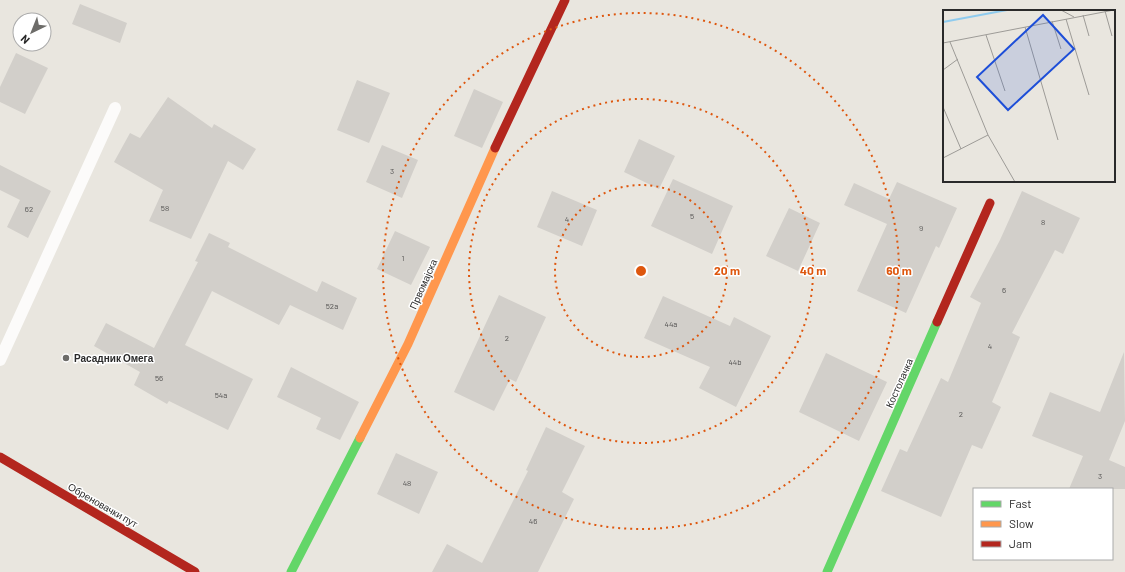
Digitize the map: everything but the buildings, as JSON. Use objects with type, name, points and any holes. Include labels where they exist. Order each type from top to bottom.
[{"type":"street","name":"Првомајска","points":[[291,572],[408,344],[490,160],[565,0]]},
{"type":"street","name":"Костолачка","points":[[827,572],[990,203]]},
{"type":"street","name":"Обреновачки пут","points":[[0,457],[195,572]]},
{"type":"lane","points":[[0,360],[115,108]]},
{"type":"traffic: fast","points":[[827,572],[937,322]]},
{"type":"traffic: fast","points":[[291,572],[360,438]]},
{"type":"traffic: slow","points":[[360,438],[408,344],[495,148]]},
{"type":"traffic: jam","points":[[495,148],[565,0]]},
{"type":"traffic: jam","points":[[937,322],[990,203]]},
{"type":"traffic: jam","points":[[0,457],[195,572]]},
{"type":"place","name":"Расадник Омега","points":[[66,358]]}]
